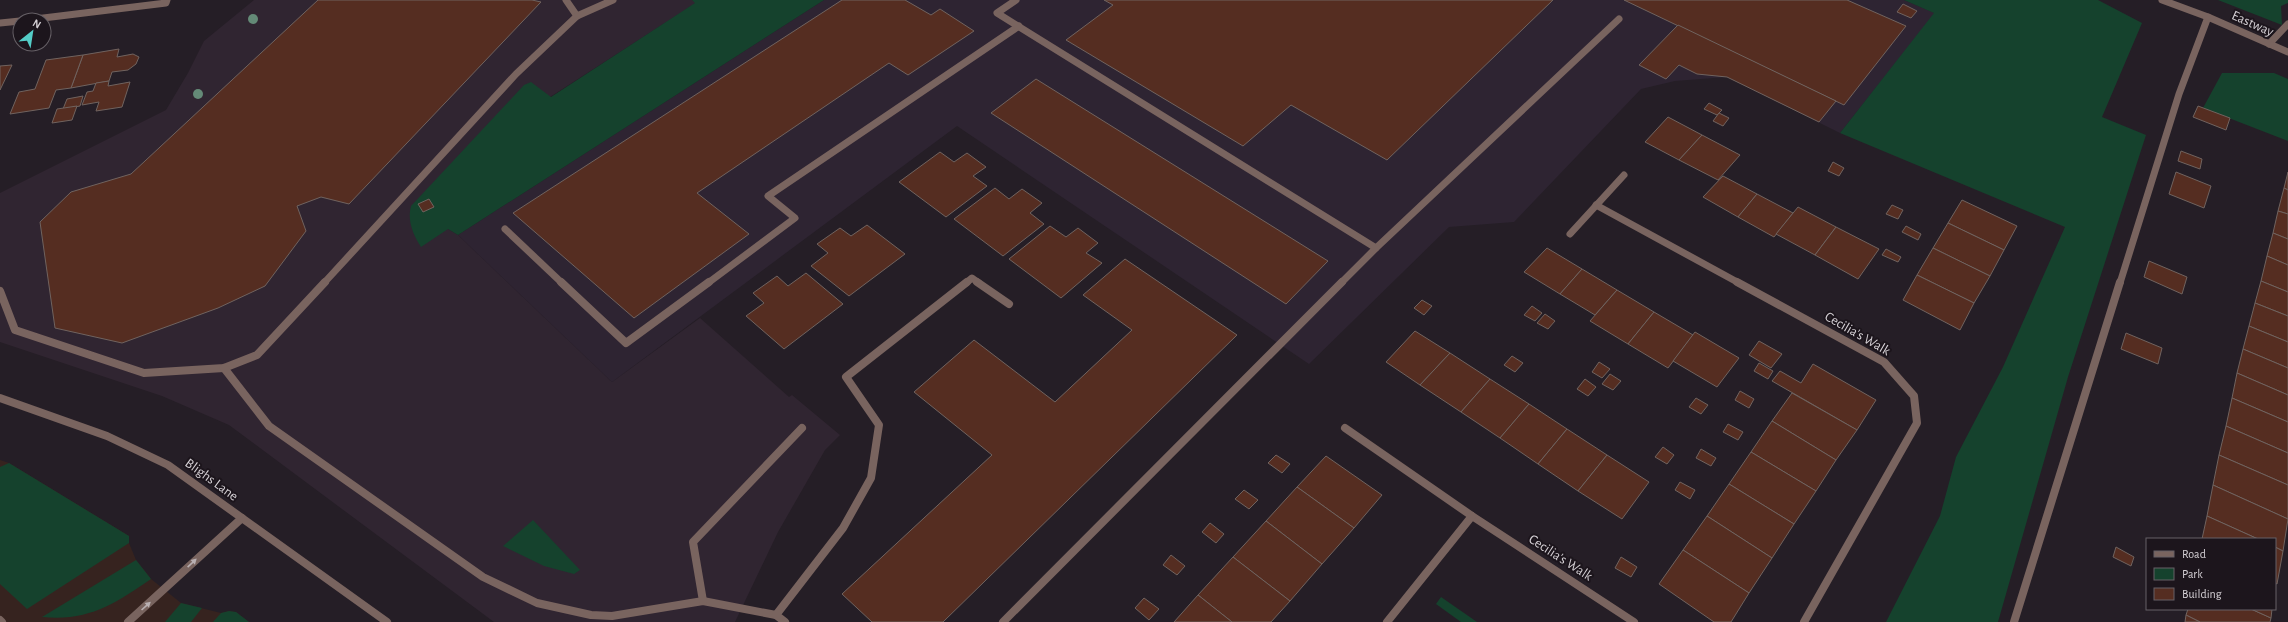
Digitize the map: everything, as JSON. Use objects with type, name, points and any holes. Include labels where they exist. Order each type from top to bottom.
[{"type":"street","points":[[52,17],[166,3],[167,0]]},
{"type":"street","points":[[566,0],[577,16]]},
{"type":"street","points":[[0,290],[15,330],[144,373],[224,368],[257,355],[516,74],[577,16],[613,0]]},
{"type":"street","points":[[1016,0],[997,13],[1376,248]]},
{"type":"street","name":"Eastway","points":[[2162,0],[2208,17],[2288,52]]},
{"type":"street","points":[[2014,622],[2179,94],[2208,17]]},
{"type":"street","points":[[1003,622],[1376,248],[1619,19]]},
{"type":"street","points":[[0,24],[12,22]]},
{"type":"street","points":[[2269,44],[2288,24]]},
{"type":"street","points":[[505,229],[626,343],[795,218],[768,196],[1019,26]]},
{"type":"street","points":[[1570,234],[1624,175]]},
{"type":"street","name":"Cecilia's Walk","points":[[1596,205],[1884,362],[1914,396],[1917,423],[1804,622]]},
{"type":"street","points":[[776,615],[843,528],[871,478],[879,425],[846,377],[972,278],[1009,304]]},
{"type":"street","points":[[224,368],[269,426],[483,577],[537,603],[591,615],[612,616],[703,601],[776,615],[784,622]]},
{"type":"street","name":"Blighs Lane","points":[[0,398],[94,430],[148,454],[168,465],[387,622]]},
{"type":"street","points":[[703,601],[693,542],[802,428]]},
{"type":"street","name":"Cecilia's Walk","points":[[1346,428],[1472,516],[1634,622]]},
{"type":"street","points":[[1387,622],[1472,516]]},
{"type":"street","points":[[128,622],[242,518]]},
{"type":"shaded area","points":[[254,0],[692,0],[696,3],[550,97],[448,229],[458,235],[612,382],[700,318],[789,397],[792,395],[840,435],[825,450],[778,532],[735,622],[494,622],[229,425],[162,396],[0,342],[0,193],[166,110],[188,73],[204,41]]},
{"type":"shaded area","points":[[824,0],[1904,0],[1935,13],[1840,133],[1727,77],[1675,81],[1641,89],[1514,222],[1449,227],[1309,364],[957,126],[612,382],[458,235]]},
{"type":"shaded area","points":[[0,460],[9,463],[129,536],[129,543],[136,560],[151,579],[181,603],[221,613],[229,611],[236,612],[249,622],[0,622]]},
{"type":"green space","points":[[692,0],[824,0],[458,235],[448,229],[421,247],[410,222],[411,206],[524,85],[531,82],[551,97],[695,3]]},
{"type":"green space","points":[[1904,0],[2098,0],[2142,23],[2102,117],[2146,135],[2068,377],[1998,622],[1886,622],[1940,516],[1956,457],[2003,367],[2065,227],[1840,133],[1934,13]]},
{"type":"green space","points":[[2218,0],[2288,0],[2288,3],[2281,6],[2282,25]]},
{"type":"green space","points":[[2222,73],[2274,73],[2288,79],[2288,141],[2203,108]]},
{"type":"green space","points":[[9,463],[129,536],[129,543],[27,609],[0,584],[0,467]]},
{"type":"green space","points":[[533,520],[580,570],[574,574],[544,566],[503,546]]},
{"type":"green space","points":[[136,560],[151,579],[126,596],[101,609],[87,614],[74,617],[42,617]]},
{"type":"green space","points":[[1441,597],[1477,622],[1461,622],[1436,604]]},
{"type":"green space","points":[[181,603],[202,608],[191,622],[165,622]]},
{"type":"green space","points":[[229,611],[236,612],[249,622],[213,622],[221,613]]},
{"type":"building","points":[[318,0],[532,0],[541,2],[349,204],[321,197],[297,206],[306,231],[265,286],[218,308],[122,343],[55,328],[40,222],[71,192],[131,174]]},
{"type":"building","points":[[842,0],[905,0],[931,15],[940,9],[974,31],[908,75],[889,63],[697,193],[749,234],[634,318],[513,213]]},
{"type":"building","points":[[1104,0],[1553,0],[1387,160],[1291,105],[1243,146],[1066,40],[1113,5]]},
{"type":"building","points":[[1624,0],[1847,0],[1906,26],[1844,105]]},
{"type":"building","points":[[1903,4],[1917,11],[1911,18],[1897,12]]},
{"type":"building","points":[[1678,25],[1836,101],[1819,122],[1727,77],[1697,74],[1679,65],[1666,79],[1639,65]]},
{"type":"building","points":[[119,49],[117,57],[133,54],[139,57],[136,64],[128,70],[112,72],[109,81],[71,88],[83,55]]},
{"type":"building","points":[[83,55],[71,88],[56,90],[49,108],[10,114],[19,92],[35,89],[46,60]]},
{"type":"building","points":[[12,65],[0,90],[0,66]]},
{"type":"building","points":[[1036,79],[1328,261],[1286,304],[991,113]]},
{"type":"building","points":[[109,81],[108,86],[130,82],[122,107],[96,111],[99,102],[82,105],[87,92],[93,91],[96,83]]},
{"type":"building","points":[[83,96],[80,106],[63,109],[67,99]]},
{"type":"building","points":[[1709,103],[1722,110],[1717,115],[1704,109]]},
{"type":"building","points":[[77,106],[72,120],[52,123],[57,109]]},
{"type":"building","points":[[2198,106],[2230,118],[2226,130],[2193,117]]},
{"type":"building","points":[[1719,113],[1729,118],[1723,126],[1713,121]]},
{"type":"building","points":[[1668,117],[1702,135],[1679,160],[1645,142]]},
{"type":"building","points":[[1702,135],[1740,155],[1718,180],[1679,160]]},
{"type":"building","points":[[2181,151],[2202,159],[2200,169],[2178,161]]},
{"type":"building","points":[[940,152],[954,162],[967,153],[986,167],[973,176],[987,186],[946,217],[899,182]]},
{"type":"building","points":[[1833,162],[1844,168],[1839,176],[1828,171]]},
{"type":"building","points":[[2176,172],[2211,186],[2204,208],[2169,194]]},
{"type":"building","points":[[2288,172],[2288,190],[2284,188]]},
{"type":"building","points":[[1723,176],[1757,194],[1738,217],[1703,197]]},
{"type":"building","points":[[995,188],[1009,199],[1022,189],[1042,203],[1030,213],[1044,224],[1003,256],[954,219]]},
{"type":"building","points":[[2284,188],[2288,190],[2288,214],[2278,211]]},
{"type":"building","points":[[1757,194],[1793,213],[1774,237],[1738,217]]},
{"type":"building","points":[[429,199],[434,207],[423,212],[418,204]]},
{"type":"building","points":[[1962,200],[2017,226],[2004,250],[1948,223]]},
{"type":"building","points":[[1892,205],[1903,210],[1898,219],[1886,214]]},
{"type":"building","points":[[1798,207],[1836,227],[1815,255],[1776,234]]},
{"type":"building","points":[[2278,211],[2288,214],[2288,239],[2273,233]]},
{"type":"building","points":[[1948,223],[2004,250],[1990,276],[1933,248]]},
{"type":"building","points":[[867,225],[905,254],[849,296],[811,266],[828,253],[817,244],[840,228],[851,236]]},
{"type":"building","points":[[1050,226],[1066,237],[1078,228],[1098,243],[1086,253],[1102,263],[1061,298],[1009,259]]},
{"type":"building","points":[[1906,226],[1921,234],[1918,240],[1902,232]]},
{"type":"building","points":[[1836,227],[1879,249],[1858,279],[1815,255]]},
{"type":"building","points":[[2273,233],[2288,239],[2288,265],[2267,256]]},
{"type":"building","points":[[1547,248],[1582,269],[1560,294],[1524,272]]},
{"type":"building","points":[[1933,248],[1990,276],[1974,303],[1917,275]]},
{"type":"building","points":[[1886,249],[1901,257],[1898,262],[1882,255]]},
{"type":"building","points":[[2267,256],[2288,265],[2288,292],[2261,281]]},
{"type":"building","points":[[1125,259],[1237,335],[943,622],[872,622],[842,594],[992,455],[914,392],[974,340],[1055,402],[1132,330],[1083,295]]},
{"type":"building","points":[[2149,261],[2187,277],[2182,294],[2144,277]]},
{"type":"building","points":[[1582,269],[1617,290],[1595,315],[1560,294]]},
{"type":"building","points":[[806,273],[843,304],[784,349],[746,316],[764,303],[753,293],[777,276],[788,286]]},
{"type":"building","points":[[1917,275],[1974,303],[1960,330],[1903,300]]},
{"type":"building","points":[[2261,281],[2288,292],[2288,316],[2255,303]]},
{"type":"building","points":[[1617,290],[1654,312],[1628,344],[1590,321]]},
{"type":"building","points":[[1422,300],[1432,306],[1424,315],[1414,308]]},
{"type":"building","points":[[2255,303],[2288,316],[2288,342],[2249,326]]},
{"type":"building","points":[[1532,306],[1542,313],[1535,321],[1524,315]]},
{"type":"building","points":[[1654,312],[1693,335],[1668,368],[1628,344]]},
{"type":"building","points":[[1545,314],[1555,321],[1548,329],[1537,323]]},
{"type":"building","points":[[2249,326],[2288,342],[2288,368],[2243,349]]},
{"type":"building","points":[[1415,331],[1450,353],[1420,385],[1386,362]]},
{"type":"building","points":[[1695,332],[1739,358],[1717,387],[1673,361]]},
{"type":"building","points":[[2126,333],[2162,348],[2158,364],[2121,349]]},
{"type":"building","points":[[1759,341],[1782,354],[1771,368],[1749,355]]},
{"type":"building","points":[[2243,349],[2288,368],[2288,395],[2237,373]]},
{"type":"building","points":[[1450,353],[1490,379],[1461,412],[1420,385]]},
{"type":"building","points":[[1512,356],[1523,363],[1515,372],[1504,365]]},
{"type":"building","points":[[1599,362],[1610,369],[1602,378],[1592,372]]},
{"type":"building","points":[[1759,363],[1773,371],[1768,379],[1754,371]]},
{"type":"building","points":[[1813,364],[1876,400],[1857,430],[1772,381],[1780,371],[1801,383]]},
{"type":"building","points":[[2237,373],[2288,395],[2288,422],[2232,398]]},
{"type":"building","points":[[1610,374],[1621,381],[1613,390],[1602,384]]},
{"type":"building","points":[[1490,379],[1529,404],[1500,438],[1461,412]]},
{"type":"building","points":[[1585,379],[1596,387],[1588,396],[1577,389]]},
{"type":"building","points":[[1740,391],[1754,399],[1749,408],[1735,400]]},
{"type":"building","points":[[1792,393],[1857,430],[1836,460],[1772,421]]},
{"type":"building","points":[[1696,398],[1708,405],[1701,414],[1689,407]]},
{"type":"building","points":[[2232,398],[2288,422],[2288,453],[2226,426]]},
{"type":"building","points":[[1529,404],[1567,429],[1538,464],[1500,438]]},
{"type":"building","points":[[1772,421],[1836,460],[1816,491],[1751,452]]},
{"type":"building","points":[[1728,424],[1743,432],[1738,440],[1723,432]]},
{"type":"building","points":[[2226,426],[2288,453],[2288,485],[2219,455]]},
{"type":"building","points":[[1567,429],[1607,455],[1578,491],[1538,464]]},
{"type":"building","points":[[1663,447],[1674,455],[1667,464],[1655,457]]},
{"type":"building","points":[[1701,449],[1716,458],[1711,466],[1696,458]]},
{"type":"building","points":[[1751,452],[1816,491],[1794,524],[1729,484]]},
{"type":"building","points":[[1276,455],[1290,464],[1282,473],[1268,463]]},
{"type":"building","points":[[1607,455],[1649,482],[1622,519],[1578,491]]},
{"type":"building","points":[[2219,455],[2288,485],[2288,519],[2213,485]]},
{"type":"building","points":[[1326,456],[1382,495],[1354,528],[1297,487]]},
{"type":"building","points":[[1680,482],[1695,490],[1690,499],[1675,490]]},
{"type":"building","points":[[1729,484],[1794,524],[1772,558],[1707,516]]},
{"type":"building","points":[[2213,485],[2288,519],[2283,551],[2276,548],[2276,538],[2256,538],[2207,516]]},
{"type":"building","points":[[1297,487],[1354,528],[1322,564],[1266,521]]},
{"type":"building","points":[[1244,490],[1258,500],[1249,509],[1235,499]]},
{"type":"building","points":[[1707,516],[1772,558],[1749,593],[1683,550]]},
{"type":"building","points":[[2207,516],[2256,538],[2202,538]]},
{"type":"building","points":[[1266,521],[1322,564],[1290,601],[1233,557]]},
{"type":"building","points":[[1210,523],[1224,534],[1216,543],[1202,532]]},
{"type":"building","points":[[2116,547],[2134,557],[2131,566],[2113,557]]},
{"type":"building","points":[[2276,548],[2283,551],[2276,584]]},
{"type":"building","points":[[1683,550],[1749,593],[1731,622],[1714,622],[1659,584]]},
{"type":"building","points":[[1171,555],[1185,566],[1177,575],[1163,565]]},
{"type":"building","points":[[1233,557],[1290,601],[1271,622],[1232,622],[1198,595]]},
{"type":"building","points":[[1621,557],[1637,567],[1631,577],[1615,568]]},
{"type":"building","points":[[1198,595],[1232,622],[1174,622]]},
{"type":"building","points":[[1144,598],[1159,609],[1149,620],[1135,608]]},
{"type":"building","points":[[2188,610],[2253,610],[2271,618],[2270,622],[2200,622],[2186,615]]},
{"type":"building","points":[[2253,610],[2272,610],[2271,618]]},
{"type":"building","points":[[2186,615],[2200,622],[2185,622]]}]
